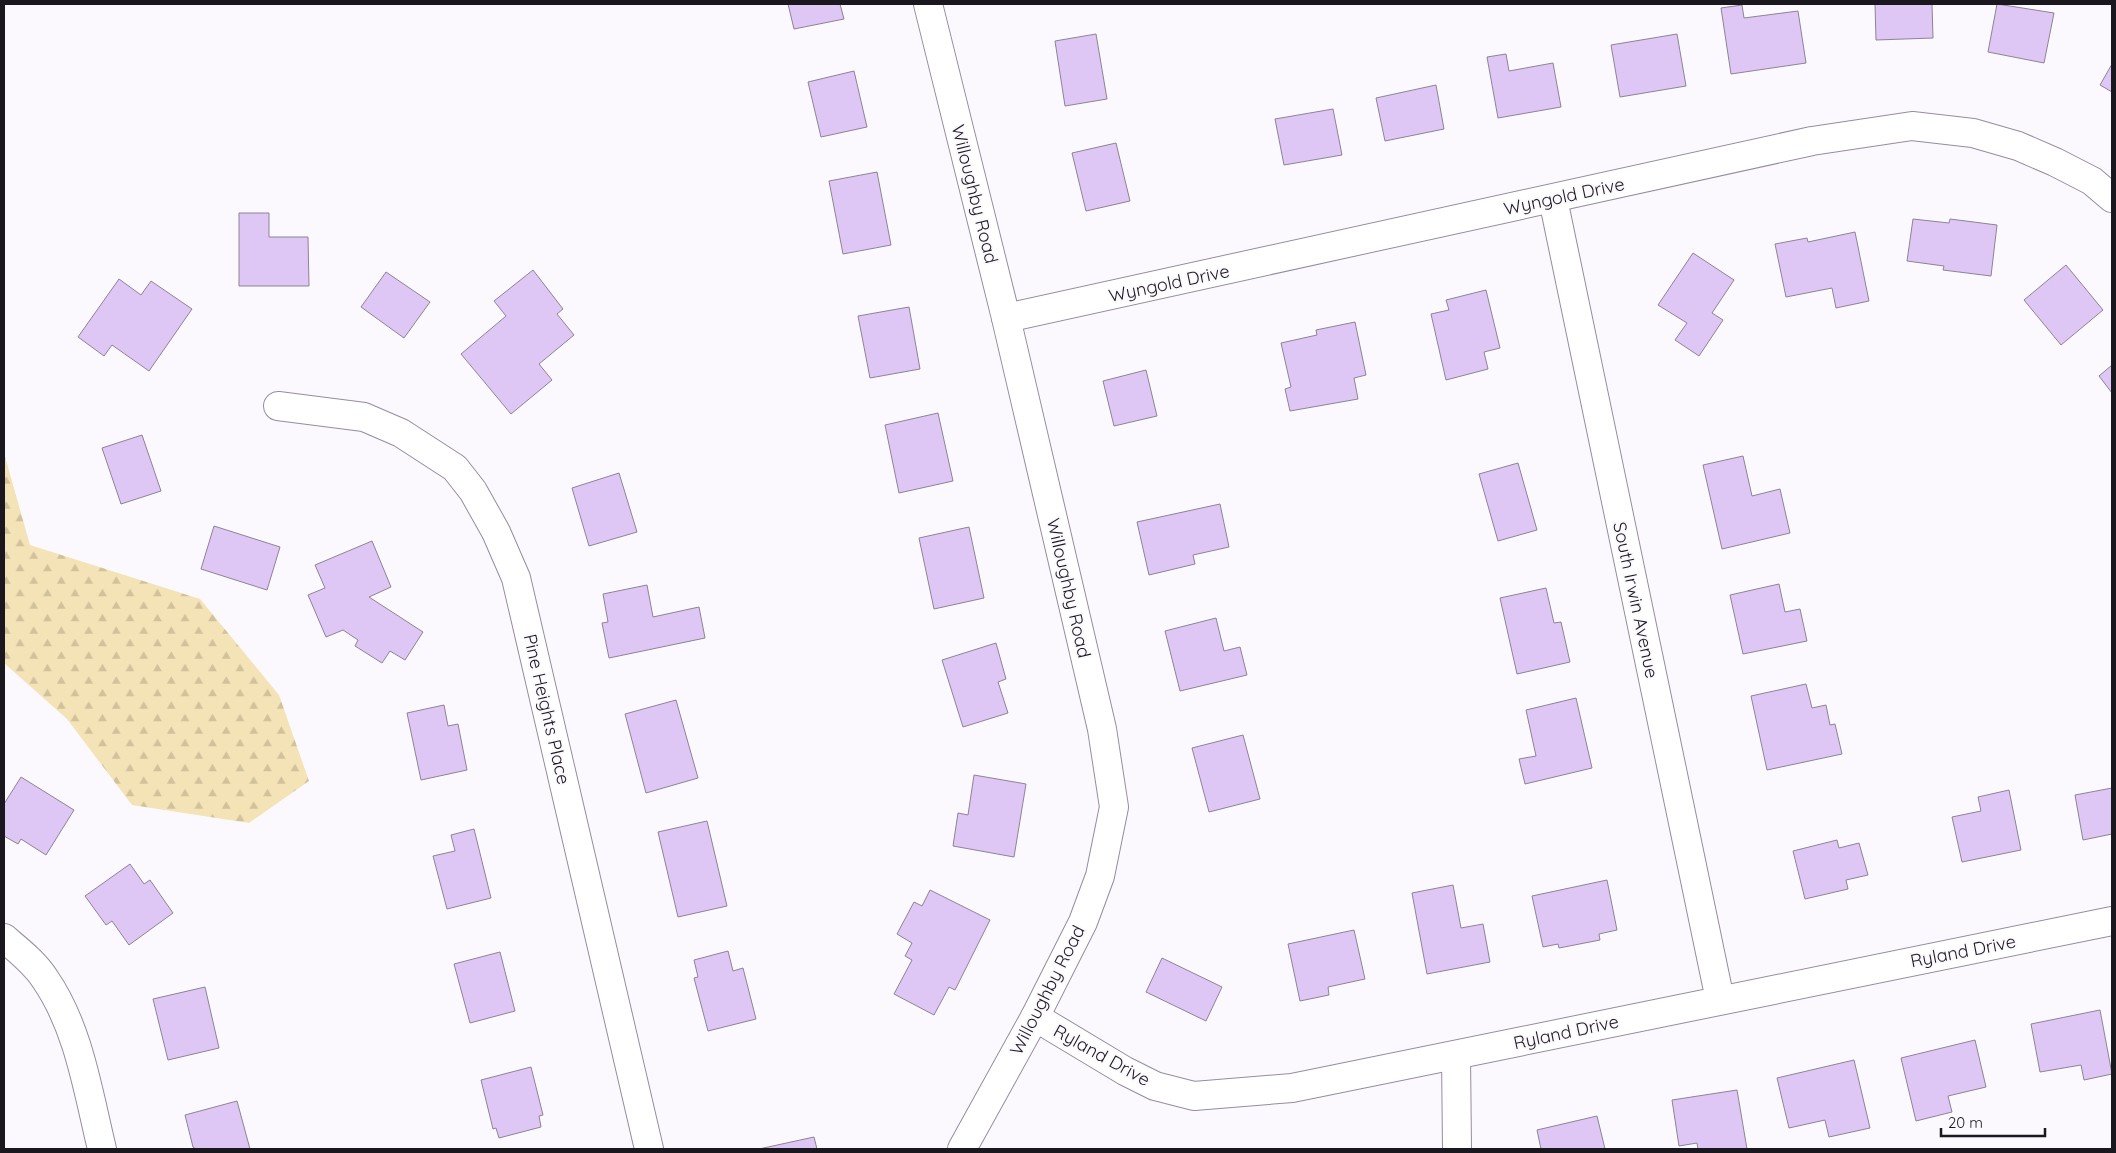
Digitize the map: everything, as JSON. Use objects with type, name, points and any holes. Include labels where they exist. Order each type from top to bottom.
[{"type":"street","name":"Willoughby Road","points":[[928,4],[1006,318],[1102,729],[1114,807],[1100,876],[1083,922],[1035,1017],[962,1149]]},
{"type":"street","name":"Wyngold Drive","points":[[1006,318],[1812,141],[1912,126],[1974,133],[2018,146],[2092,181],[2112,198]]},
{"type":"street","name":"South Irwin Avenue","points":[[1553,199],[1720,1000]]},
{"type":"street","name":"Pine Heights Place","points":[[278,406],[364,417],[401,433],[455,468],[474,491],[496,532],[516,578],[649,1149]]},
{"type":"street","name":"Ryland Drive","points":[[1035,1017],[1125,1071],[1155,1086],[1194,1096],[1292,1088],[2112,921]]},
{"type":"street","points":[[4,938],[44,977],[64,1010],[79,1054],[102,1149]]},
{"type":"street","points":[[1456,1055],[1456,1149]]},
{"type":"green space","points":[[4,453],[30,545],[200,599],[279,695],[309,781],[249,823],[132,805],[67,719],[4,663]]},
{"type":"building","points":[[788,4],[840,4],[844,19],[794,29]]},
{"type":"building","points":[[1875,4],[1932,4],[1933,38],[1876,40]]},
{"type":"building","points":[[1997,4],[2054,13],[2044,63],[1988,52]]},
{"type":"building","points":[[1742,5],[1744,18],[1798,11],[1806,63],[1731,74],[1721,8]]},
{"type":"building","points":[[1096,34],[1107,99],[1065,106],[1055,41]]},
{"type":"building","points":[[1677,34],[1686,86],[1620,97],[1611,45]]},
{"type":"building","points":[[1506,54],[1509,71],[1553,63],[1561,107],[1498,118],[1487,57]]},
{"type":"building","points":[[2112,64],[2112,92],[2100,85]]},
{"type":"building","points":[[854,71],[867,127],[821,137],[808,82]]},
{"type":"building","points":[[1436,85],[1444,129],[1385,141],[1376,98]]},
{"type":"building","points":[[1333,109],[1342,155],[1284,165],[1275,119]]},
{"type":"building","points":[[1116,143],[1130,201],[1086,211],[1072,153]]},
{"type":"building","points":[[877,172],[891,245],[843,254],[829,181]]},
{"type":"building","points":[[239,213],[269,213],[269,237],[308,237],[309,286],[239,286]]},
{"type":"building","points":[[1913,219],[1949,223],[1950,219],[1997,225],[1991,276],[1943,270],[1944,266],[1907,261]]},
{"type":"building","points":[[1855,232],[1869,301],[1836,308],[1832,288],[1786,297],[1775,244],[1807,238],[1808,242]]},
{"type":"building","points":[[1693,253],[1734,280],[1712,313],[1723,320],[1699,356],[1675,340],[1687,323],[1658,305]]},
{"type":"building","points":[[2066,265],[2103,310],[2061,345],[2024,300]]},
{"type":"building","points":[[533,270],[563,309],[557,314],[574,335],[539,364],[552,380],[511,414],[461,354],[506,316],[494,301]]},
{"type":"building","points":[[386,272],[430,302],[404,338],[361,307]]},
{"type":"building","points":[[119,279],[141,295],[151,281],[192,309],[149,371],[112,345],[104,356],[78,337]]},
{"type":"building","points":[[1486,290],[1500,348],[1484,352],[1488,369],[1446,380],[1431,314],[1449,310],[1446,300]]},
{"type":"building","points":[[909,307],[920,369],[870,378],[858,316]]},
{"type":"building","points":[[1355,322],[1366,375],[1354,378],[1358,399],[1290,411],[1285,389],[1291,387],[1281,343],[1317,335],[1316,330]]},
{"type":"building","points":[[2112,365],[2112,393],[2099,376]]},
{"type":"building","points":[[1146,370],[1157,416],[1114,426],[1103,381]]},
{"type":"building","points":[[938,413],[953,481],[899,493],[885,425]]},
{"type":"building","points":[[142,435],[161,491],[121,504],[102,448]]},
{"type":"building","points":[[1743,456],[1752,496],[1780,489],[1790,533],[1722,549],[1703,465]]},
{"type":"building","points":[[1518,463],[1537,530],[1498,541],[1479,474]]},
{"type":"building","points":[[619,473],[637,532],[589,546],[572,488]]},
{"type":"building","points":[[1220,504],[1229,547],[1193,555],[1195,564],[1149,575],[1137,522]]},
{"type":"building","points":[[214,526],[280,547],[267,590],[201,569]]},
{"type":"building","points":[[969,527],[984,598],[934,609],[919,538]]},
{"type":"building","points":[[372,541],[391,587],[369,597],[423,632],[405,660],[390,651],[382,663],[355,646],[358,640],[343,630],[326,637],[308,595],[325,588],[315,565]]},
{"type":"building","points":[[1779,584],[1785,612],[1800,609],[1807,641],[1743,654],[1730,595]]},
{"type":"building","points":[[647,585],[653,617],[699,607],[705,638],[609,658],[602,623],[608,622],[603,594]]},
{"type":"building","points":[[1546,588],[1554,623],[1561,622],[1570,662],[1517,674],[1500,598]]},
{"type":"building","points":[[1216,618],[1224,651],[1240,647],[1247,675],[1180,691],[1165,631]]},
{"type":"building","points":[[996,643],[1006,679],[998,682],[1008,713],[963,727],[942,660]]},
{"type":"building","points":[[1806,684],[1812,708],[1826,705],[1830,725],[1835,724],[1842,754],[1767,770],[1751,696]]},
{"type":"building","points":[[1576,698],[1592,768],[1525,784],[1519,759],[1536,756],[1526,710]]},
{"type":"building","points":[[676,700],[698,778],[646,793],[625,714]]},
{"type":"building","points":[[444,705],[448,726],[458,724],[467,770],[421,780],[407,713]]},
{"type":"building","points":[[1243,735],[1260,799],[1209,812],[1192,748]]},
{"type":"building","points":[[974,775],[1026,784],[1014,857],[953,846],[958,813],[968,815]]},
{"type":"building","points":[[21,777],[74,810],[46,855],[21,839],[18,844],[4,836],[4,804]]},
{"type":"building","points":[[2112,788],[2112,834],[2083,840],[2075,795]]},
{"type":"building","points":[[2009,790],[2021,850],[1962,862],[1952,817],[1981,811],[1978,797]]},
{"type":"building","points":[[707,821],[727,906],[678,917],[658,832]]},
{"type":"building","points":[[474,829],[491,898],[447,909],[433,856],[455,851],[451,835]]},
{"type":"building","points":[[1837,840],[1839,848],[1859,843],[1868,875],[1846,880],[1848,889],[1805,899],[1793,851]]},
{"type":"building","points":[[130,864],[144,884],[150,880],[173,913],[129,945],[112,921],[106,925],[85,896]]},
{"type":"building","points":[[1607,880],[1617,930],[1599,934],[1600,940],[1559,948],[1558,944],[1543,947],[1532,896]]},
{"type":"building","points":[[1453,885],[1461,928],[1483,924],[1490,962],[1427,974],[1412,893]]},
{"type":"building","points":[[930,890],[990,920],[955,990],[949,987],[934,1015],[894,994],[912,960],[905,956],[912,943],[897,934],[914,902],[922,906]]},
{"type":"building","points":[[1354,930],[1365,979],[1328,987],[1329,995],[1300,1001],[1288,944]]},
{"type":"building","points":[[728,951],[733,971],[743,968],[756,1019],[708,1031],[694,978],[698,977],[694,960]]},
{"type":"building","points":[[500,952],[515,1011],[470,1023],[454,964]]},
{"type":"building","points":[[1162,958],[1222,987],[1206,1021],[1146,992]]},
{"type":"building","points":[[205,987],[219,1048],[168,1060],[153,999]]},
{"type":"building","points":[[2100,1010],[2112,1074],[2084,1080],[2081,1065],[2040,1072],[2031,1024]]},
{"type":"building","points":[[1975,1040],[1986,1087],[1948,1096],[1952,1112],[1916,1121],[1901,1058]]},
{"type":"building","points":[[1854,1060],[1870,1128],[1829,1137],[1825,1120],[1789,1128],[1777,1078]]},
{"type":"building","points":[[531,1067],[543,1115],[539,1116],[541,1127],[499,1138],[496,1128],[493,1129],[481,1080]]},
{"type":"building","points":[[1737,1090],[1747,1149],[1698,1149],[1697,1143],[1679,1146],[1672,1100]]},
{"type":"building","points":[[237,1101],[250,1149],[196,1149],[193,1147],[185,1115]]},
{"type":"building","points":[[1597,1116],[1605,1149],[1541,1149],[1537,1130]]},
{"type":"building","points":[[814,1137],[817,1149],[759,1149]]}]
